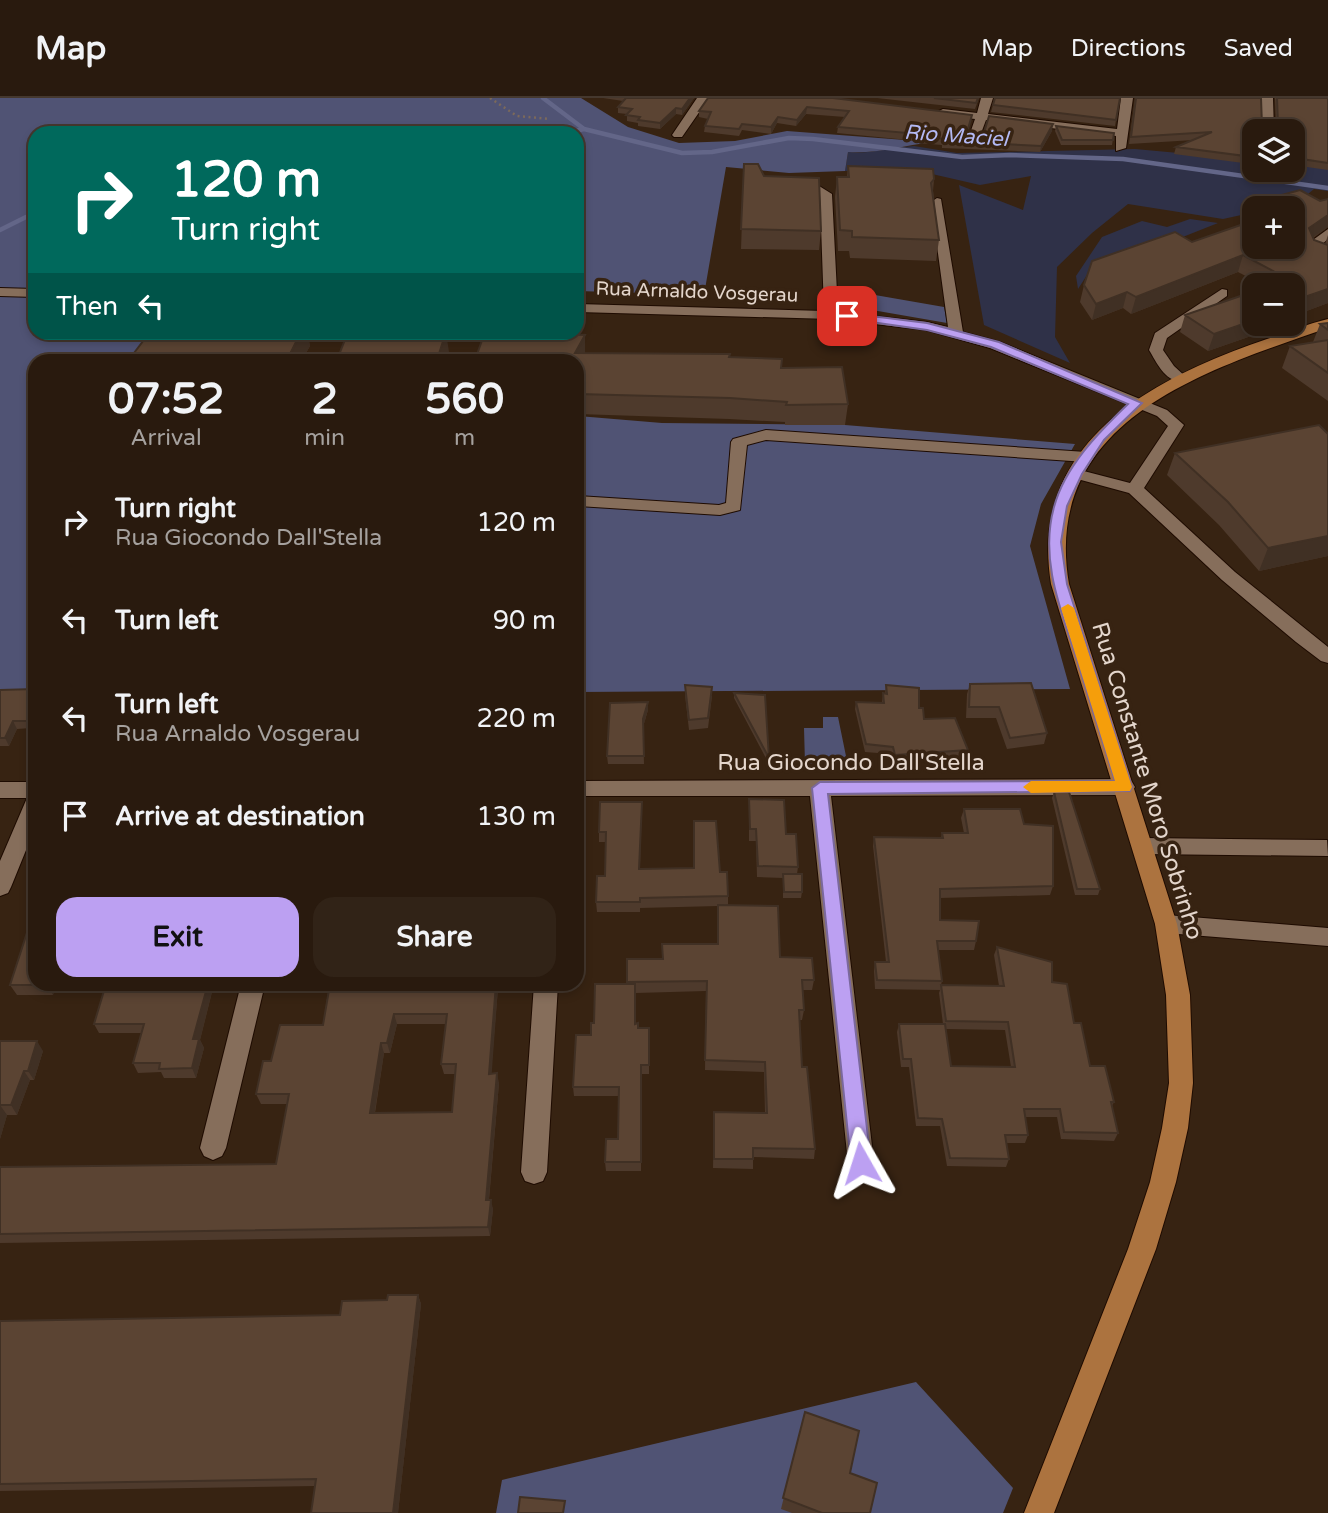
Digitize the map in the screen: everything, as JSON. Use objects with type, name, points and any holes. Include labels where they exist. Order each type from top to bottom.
[{"type":"main road","name":"Rua Constante Moro Sobrinho","points":[[1039,1513],[1142,1249],[1163,1182],[1175,1128],[1181,1083],[1178,995],[1167,924],[1055,562],[1056,523],[1060,506],[1081,466],[1100,438],[1136,403],[1179,378],[1328,323]]},
{"type":"street","points":[[678,135],[703,98]]},
{"type":"street","points":[[973,142],[987,98]]},
{"type":"street","points":[[1120,148],[1127,98]]},
{"type":"street","points":[[1267,98],[1268,119]]},
{"type":"street","points":[[927,110],[1122,133]]},
{"type":"street","points":[[777,185],[812,187],[826,194],[830,310]]},
{"type":"street","points":[[937,202],[955,326]]},
{"type":"street","points":[[1328,233],[1313,245],[1315,252],[1328,259]]},
{"type":"street","points":[[0,292],[28,293]]},
{"type":"street","points":[[1179,378],[1168,369],[1156,350],[1160,336],[1222,293]]},
{"type":"street","name":"Rua Arnaldo Vosgerau","points":[[584,308],[830,310],[895,321],[955,326],[1162,413],[1176,425],[1171,440],[1143,474],[1135,489]]},
{"type":"street","points":[[584,501],[720,510],[734,506],[739,442],[766,435],[1081,466],[1135,489],[1174,528],[1269,612],[1328,657]]},
{"type":"street","name":"Rua Giocondo Dall'Stella","points":[[584,789],[1125,787]]},
{"type":"street","points":[[820,788],[861,1163]]},
{"type":"street","points":[[0,790],[28,790]]},
{"type":"street","points":[[0,887],[28,819]]},
{"type":"street","points":[[1143,845],[1327,848]]},
{"type":"street","points":[[1167,924],[1328,937]]},
{"type":"street","points":[[213,1148],[251,991]]},
{"type":"street","points":[[534,1172],[546,991]]},
{"type":"path","points":[[490,98],[511,116],[526,120],[549,119]]},
{"type":"shaded area","points":[[0,98],[581,98],[628,127],[679,143],[735,141],[787,131],[931,142],[879,151],[848,152],[845,171],[789,173],[726,167],[704,295],[584,291],[584,126],[28,126],[28,340],[153,340],[142,354],[28,354],[28,697],[0,697]]},
{"type":"shaded area","points":[[914,146],[957,153],[1135,149],[1242,159],[1242,182],[1305,182],[1305,166],[1328,169],[1328,191],[1314,189],[1305,196],[1242,196],[1242,215],[1223,219],[1128,204],[1092,233],[1057,267],[1055,337],[1070,363],[984,325],[959,185],[1023,210],[1031,176],[980,185],[932,174],[885,169],[845,171],[848,152],[872,152]]},
{"type":"shaded area","points":[[1190,219],[1218,223],[1087,275],[1078,289],[1076,276],[1102,237],[1142,221],[1167,227]]},
{"type":"shaded area","points":[[875,295],[944,307],[947,323],[849,306],[851,300],[872,301]]},
{"type":"shaded area","points":[[584,416],[662,423],[845,425],[1075,444],[1041,504],[1030,546],[1070,689],[584,692]]},
{"type":"shaded area","points":[[823,717],[838,717],[847,761],[805,764],[804,728],[823,728]]},
{"type":"shaded area","points":[[916,1382],[1013,1488],[1003,1513],[496,1513],[502,1480]]},
{"type":"building","points":[[626,98],[690,98],[682,109],[676,108],[660,123],[638,120],[640,117],[626,115],[632,109],[618,107]]},
{"type":"building","points":[[708,98],[833,98],[972,115],[966,136],[973,142],[983,136],[989,116],[1053,124],[1041,146],[943,141],[945,139],[919,136],[920,134],[838,127],[849,111],[807,107],[797,120],[778,117],[771,127],[742,124],[739,129],[705,126],[711,112],[699,111]]},
{"type":"building","points":[[934,98],[978,98],[976,103]]},
{"type":"building","points":[[995,98],[1120,98],[1116,120],[993,105]]},
{"type":"building","points":[[1136,98],[1261,98],[1262,119],[1242,119],[1242,156],[1176,147],[1212,132],[1131,137]]},
{"type":"building","points":[[1277,98],[1328,98],[1328,163],[1305,159],[1305,119],[1278,119]]},
{"type":"building","points":[[1056,126],[1114,133],[1113,140],[1062,140]]},
{"type":"building","points":[[744,164],[758,164],[764,176],[819,178],[821,231],[741,229]]},
{"type":"building","points":[[848,166],[933,169],[934,179],[931,183],[939,240],[852,237],[852,231],[840,230],[837,177],[849,177]]},
{"type":"building","points":[[1300,190],[1320,201],[1328,199],[1328,215],[1309,228],[1314,240],[1328,245],[1328,289],[1305,297],[1305,273],[1277,273],[1250,259],[1305,259],[1305,196],[1278,196]]},
{"type":"building","points":[[1242,225],[1242,255],[1136,297],[1127,292],[1096,304],[1084,285],[1092,261],[1175,232],[1192,242]]},
{"type":"building","points":[[1242,295],[1242,324],[1214,334],[1185,315]]},
{"type":"building","points":[[144,340],[297,340],[290,354],[133,354]]},
{"type":"building","points":[[345,340],[443,340],[439,354],[339,354]]},
{"type":"building","points":[[482,340],[582,340],[575,353],[730,354],[729,357],[782,359],[781,368],[842,367],[848,404],[786,405],[787,402],[730,398],[584,394],[584,354],[477,354]]},
{"type":"building","points":[[1328,340],[1328,373],[1290,346]]},
{"type":"building","points":[[1319,425],[1328,434],[1328,536],[1268,548],[1228,502],[1175,453]]},
{"type":"building","points":[[1031,683],[1047,733],[1010,738],[999,707],[969,707],[970,684]]},
{"type":"building","points":[[685,685],[712,687],[708,718],[689,720]]},
{"type":"building","points":[[886,685],[919,688],[919,708],[923,708],[924,719],[955,718],[968,750],[895,755],[893,747],[866,744],[856,702],[884,703]]},
{"type":"building","points":[[28,689],[27,721],[13,721],[5,738],[0,738],[0,690]]},
{"type":"building","points":[[734,693],[765,695],[769,758]]},
{"type":"building","points":[[648,702],[643,719],[644,756],[607,756],[610,703]]},
{"type":"building","points":[[1054,792],[1069,792],[1100,889],[1077,889]]},
{"type":"building","points":[[749,799],[784,800],[786,834],[796,834],[798,867],[758,866],[756,829],[750,829]]},
{"type":"building","points":[[600,802],[642,802],[639,869],[694,868],[694,821],[716,821],[720,872],[727,872],[728,896],[596,902],[597,876],[605,876],[606,832],[599,832]]},
{"type":"building","points":[[964,809],[1020,809],[1024,824],[1053,826],[1053,886],[940,889],[940,920],[979,921],[976,941],[937,941],[942,981],[877,980],[875,962],[889,962],[874,837],[943,838],[942,833],[968,833]]},
{"type":"building","points":[[783,874],[802,874],[802,892],[784,892]]},
{"type":"building","points":[[718,905],[778,906],[780,957],[812,958],[814,980],[802,980],[804,1010],[799,1010],[802,1067],[807,1067],[815,1149],[753,1148],[753,1159],[714,1159],[714,1112],[767,1113],[765,1062],[705,1060],[707,981],[627,982],[627,959],[663,959],[662,944],[718,944]]},
{"type":"building","points":[[28,930],[28,985],[10,985]]},
{"type":"building","points":[[997,947],[1052,962],[1052,982],[1067,984],[1074,1023],[1081,1023],[1090,1066],[1105,1066],[1118,1133],[1064,1132],[1060,1109],[1024,1109],[1028,1135],[1005,1135],[1009,1159],[950,1158],[942,1119],[918,1118],[911,1059],[903,1059],[899,1024],[945,1024],[951,1066],[1015,1067],[1008,1022],[946,1021],[941,985],[1004,986]]},
{"type":"building","points":[[595,984],[635,984],[635,1024],[638,1023],[638,1028],[649,1028],[649,1065],[641,1065],[641,1162],[605,1162],[606,1139],[618,1139],[619,1087],[573,1087],[576,1035],[591,1035]]},
{"type":"building","points":[[104,991],[206,991],[193,1039],[199,1039],[192,1068],[159,1069],[160,1063],[133,1063],[144,1024],[94,1024]]},
{"type":"building","points":[[329,991],[495,991],[489,1074],[497,1073],[486,1200],[491,1200],[488,1227],[0,1234],[0,1167],[276,1164],[289,1094],[256,1094],[263,1061],[271,1061],[280,1025],[323,1025]],"holes":[[[394,1014],[447,1014],[441,1064],[456,1064],[452,1112],[370,1113],[381,1043],[387,1043]]]},
{"type":"building","points":[[0,1041],[37,1041],[28,1071],[24,1071],[11,1105],[0,1105]]},
{"type":"building","points":[[388,1295],[418,1295],[393,1513],[311,1513],[316,1479],[0,1484],[0,1321],[340,1315],[342,1301],[387,1300]]},
{"type":"building","points":[[805,1412],[859,1431],[850,1473],[877,1483],[870,1513],[822,1513],[783,1498]]},
{"type":"building","points":[[520,1497],[565,1501],[563,1513],[518,1513]]},
{"type":"waterway","name":"Rio Maciel","points":[[543,98],[580,126]]},
{"type":"waterway","name":"Rio Maciel","points":[[584,129],[682,153],[712,152],[789,138],[813,139],[962,157],[1010,155],[1123,159],[1328,188]]},
{"type":"waterway","name":"Rio Maciel","points":[[0,230],[28,217]]},
{"type":"slow traffic","points":[[1031,787],[1125,787],[1068,608]]},
{"type":"route","points":[[847,316],[895,321],[956,333],[1032,358],[1136,403],[1100,438],[1086,457],[1060,506],[1054,542],[1060,584],[1125,787],[820,788],[861,1163]]}]
